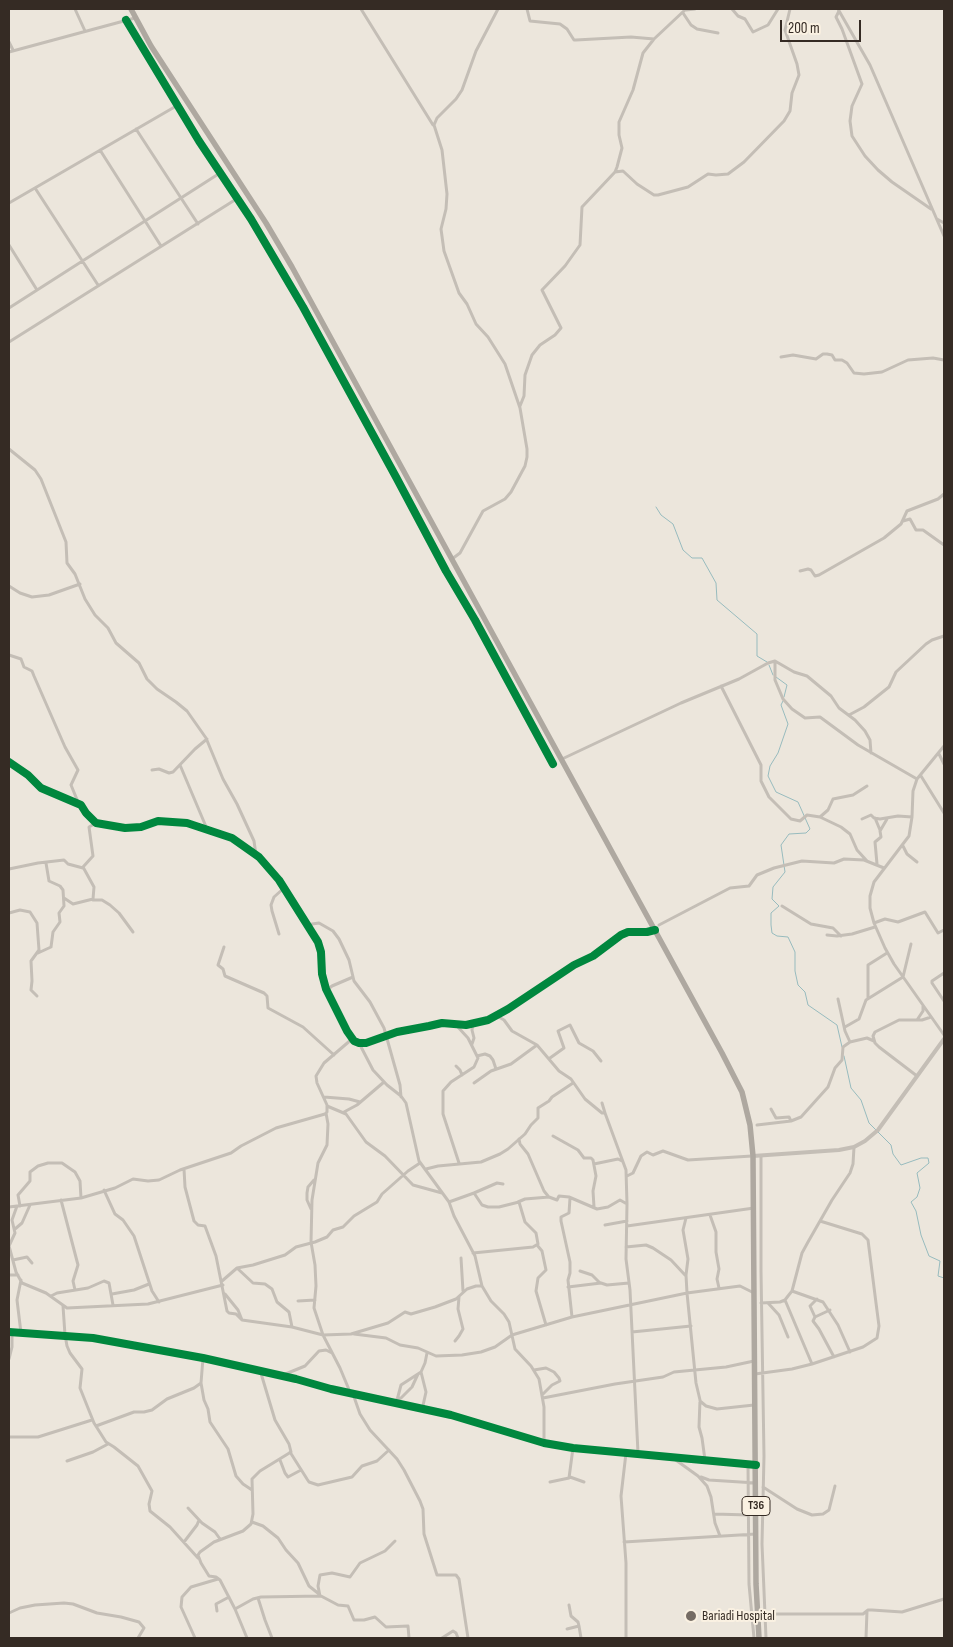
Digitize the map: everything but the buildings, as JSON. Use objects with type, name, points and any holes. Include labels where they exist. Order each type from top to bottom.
[{"type":"highway","name":"T36","points":[[130,9],[162,63],[292,267],[738,1083],[750,1124],[753,1156],[756,1483],[752,1534],[759,1638]]},
{"type":"street","points":[[75,9],[85,31]]},
{"type":"street","points":[[361,9],[434,125],[442,150],[447,194],[446,209],[441,228],[444,251],[458,292],[467,304],[476,324],[488,337],[505,364],[520,408],[528,449],[524,466],[511,492],[505,499],[483,511],[460,553],[452,559]]},
{"type":"street","points":[[434,125],[437,118],[456,99],[462,90],[480,44],[498,9]]},
{"type":"street","points":[[527,9],[530,20],[560,24],[568,29],[574,40],[631,37],[654,39]]},
{"type":"street","points":[[520,408],[524,396],[525,375],[532,355],[540,345],[555,335],[561,328],[542,290],[565,266],[580,245],[582,207],[615,172],[622,148],[619,122],[633,90],[640,58],[654,39],[685,11],[695,9]]},
{"type":"street","points":[[732,9],[738,16],[746,19],[754,32],[768,25],[778,9]]},
{"type":"street","points":[[615,172],[622,171],[637,184],[654,195],[658,195],[688,187],[708,174],[728,174],[744,162],[788,118],[792,93],[799,75],[785,30],[790,9]]},
{"type":"street","points":[[838,10],[870,65],[944,236]]},
{"type":"street","points":[[838,10],[836,17],[842,28],[862,84],[852,106],[850,121],[852,136],[865,156],[878,170],[933,211]]},
{"type":"street","points":[[685,11],[691,25],[697,29],[718,33]]},
{"type":"street","points":[[9,42],[11,51],[136,18]]},
{"type":"street","points":[[126,20],[220,173],[238,198],[303,307],[553,764]]},
{"type":"street","points":[[9,203],[178,105]]},
{"type":"street","points":[[136,129],[198,224]]},
{"type":"street","points":[[100,150],[161,246]]},
{"type":"street","points":[[9,308],[220,173]]},
{"type":"street","points":[[35,188],[98,285]]},
{"type":"street","points":[[9,342],[238,198]]},
{"type":"street","points":[[937,218],[944,223]]},
{"type":"street","points":[[9,245],[37,290]]},
{"type":"street","points":[[781,357],[794,355],[816,359],[823,354],[827,354],[833,356],[835,360],[842,360],[847,363],[854,373],[864,374],[882,372],[908,360],[933,358],[944,360]]},
{"type":"street","points":[[9,449],[35,470],[41,479],[66,542],[67,563],[97,618],[108,628],[114,640],[139,663],[151,684],[187,712],[207,739],[223,779],[254,841],[256,854]]},
{"type":"street","points":[[800,571],[810,570],[815,576],[819,575],[893,531],[903,521],[907,510],[938,499],[944,494]]},
{"type":"street","points":[[903,521],[910,519],[916,530],[923,530],[944,545]]},
{"type":"street","points":[[9,586],[20,593],[32,597],[49,595],[80,584]]},
{"type":"street","points":[[849,715],[864,707],[889,687],[896,672],[926,644],[944,636]]},
{"type":"street","points":[[9,655],[20,659],[24,667],[32,671],[65,747],[78,770],[71,785],[78,802],[96,822],[125,828],[140,827],[165,821],[187,823],[232,838],[256,854],[284,888],[321,947],[322,974],[327,990],[347,1031],[352,1039],[360,1043],[442,1023],[456,1025],[472,1024],[496,1016],[574,965],[593,956],[621,935],[628,932],[655,930]]},
{"type":"street","points":[[562,759],[775,661]]},
{"type":"street","points":[[775,661],[790,670],[812,679],[831,696],[839,708],[849,715],[867,734],[871,742],[871,753]]},
{"type":"street","points":[[775,661],[775,680],[783,699],[788,705],[805,718],[820,717],[871,753],[918,779]]},
{"type":"street","points":[[721,686],[760,765],[761,782],[769,797],[791,819],[800,821],[807,815],[820,817],[848,832],[857,850],[867,861]]},
{"type":"street","points":[[152,770],[159,768],[170,772],[207,739]]},
{"type":"street","points":[[626,1176],[633,1173],[641,1156],[646,1152],[653,1155],[663,1151],[688,1160],[811,1153],[839,1150],[854,1146],[877,1131],[944,1037],[887,953],[875,927],[870,908],[870,896],[874,882],[909,836],[913,791],[918,779],[944,747]]},
{"type":"street","points":[[939,754],[944,764]]},
{"type":"street","points":[[9,762],[28,775],[41,788],[78,802]]},
{"type":"street","points":[[180,765],[208,830]]},
{"type":"street","points":[[921,776],[944,813]]},
{"type":"street","points":[[820,817],[828,810],[833,799],[853,795],[867,786]]},
{"type":"street","points":[[862,818],[871,815],[875,818],[912,817]]},
{"type":"street","points":[[875,818],[881,837],[874,843],[877,850],[877,865]]},
{"type":"street","points":[[880,831],[888,818]]},
{"type":"street","points":[[83,868],[93,856],[89,827],[96,822]]},
{"type":"street","points":[[903,846],[907,854],[917,862]]},
{"type":"street","points":[[659,925],[730,888],[749,886],[757,875],[774,868],[802,861],[834,862],[844,859],[867,861],[884,868]]},
{"type":"street","points":[[9,869],[64,860],[68,864],[83,868],[94,887],[92,900]]},
{"type":"street","points":[[37,996],[31,990],[31,961],[38,953],[50,947],[53,932],[60,922],[59,913],[64,906],[62,887],[48,879],[46,862]]},
{"type":"street","points":[[279,934],[271,905],[274,897],[284,888]]},
{"type":"street","points":[[64,898],[73,904],[102,900],[119,913],[133,932]]},
{"type":"street","points":[[782,906],[811,924],[833,928],[841,936]]},
{"type":"street","points":[[9,913],[20,910],[32,913],[39,928],[38,953]]},
{"type":"street","points":[[874,923],[885,920],[898,922],[925,912],[938,933],[944,930]]},
{"type":"street","points":[[309,928],[312,924],[319,923],[335,933],[349,960],[356,983],[370,1002],[381,1023],[400,1085],[401,1097]]},
{"type":"street","points":[[827,935],[841,936],[862,932],[875,927]]},
{"type":"street","points":[[845,1027],[860,1018],[864,1001],[903,977],[911,944]]},
{"type":"street","points":[[224,947],[218,965],[223,969],[225,976],[264,992],[267,996],[268,1008],[303,1027],[334,1055]]},
{"type":"street","points":[[868,998],[868,965],[887,953]]},
{"type":"street","points":[[944,973],[932,983],[944,1000]]},
{"type":"street","points":[[327,990],[337,983],[353,977]]},
{"type":"street","points":[[838,999],[850,1042]]},
{"type":"street","points":[[917,1020],[923,1011],[922,1005]]},
{"type":"street","points":[[496,1016],[504,1020],[509,1029],[537,1045],[550,1058],[559,1071],[573,1083],[585,1099],[602,1113],[605,1113]]},
{"type":"street","points":[[874,1042],[875,1032],[890,1024],[903,1019],[917,1020],[931,1017]]},
{"type":"street","points":[[472,1024],[474,1038],[472,1045]]},
{"type":"street","points":[[456,1025],[472,1045],[477,1056],[476,1064],[451,1082],[443,1092],[443,1114],[459,1163]]},
{"type":"street","points":[[550,1058],[564,1048],[558,1031],[570,1025],[579,1043],[592,1051],[601,1061]]},
{"type":"street","points":[[757,1125],[801,1117],[828,1087],[835,1068],[842,1060],[843,1047],[850,1042],[867,1038],[917,1076]]},
{"type":"street","points":[[352,1039],[324,1063],[316,1076],[327,1106],[327,1145],[318,1163],[311,1209],[310,1242],[315,1266],[314,1311],[358,1411],[370,1430],[389,1450],[404,1470],[420,1501],[423,1509],[424,1534],[436,1573],[438,1576],[456,1575],[459,1579],[468,1638]]},
{"type":"street","points":[[360,1043],[370,1065],[384,1082],[401,1097],[408,1109],[416,1153],[420,1163],[449,1202],[454,1216],[474,1253],[482,1286],[491,1301],[507,1318],[515,1349],[534,1370],[541,1384],[545,1425],[544,1443]]},
{"type":"street","points":[[474,1083],[496,1069],[511,1064],[537,1045]]},
{"type":"street","points":[[477,1056],[485,1054],[490,1056],[494,1060],[496,1069]]},
{"type":"street","points":[[456,1066],[462,1075]]},
{"type":"street","points":[[344,1112],[360,1102],[384,1082]]},
{"type":"street","points":[[426,1169],[459,1163],[485,1161],[508,1149],[525,1134],[538,1118],[538,1108],[549,1101],[552,1096],[573,1083]]},
{"type":"street","points":[[324,1097],[360,1102]]},
{"type":"street","points":[[602,1103],[626,1170],[628,1204],[626,1247],[638,1453]]},
{"type":"street","points":[[327,1106],[344,1112],[366,1142],[378,1150],[413,1185],[443,1193]]},
{"type":"street","points":[[771,1109],[776,1118],[789,1117],[791,1120]]},
{"type":"street","points":[[9,1207],[81,1198],[115,1188],[133,1179],[159,1180],[231,1153],[270,1131],[288,1124],[319,1117],[326,1113]]},
{"type":"street","points":[[554,1136],[578,1150],[584,1158],[592,1158],[596,1176],[593,1191],[594,1207]]},
{"type":"street","points":[[519,1139],[520,1144],[528,1154],[544,1191],[549,1197],[556,1200],[559,1196],[570,1198],[601,1209],[608,1208],[620,1200],[628,1204]]},
{"type":"street","points":[[761,1303],[785,1300],[792,1291],[802,1253],[832,1200],[850,1173],[853,1164],[854,1146]]},
{"type":"street","points":[[761,1156],[761,1303],[764,1374],[763,1582],[766,1638]]},
{"type":"street","points":[[594,1164],[617,1159],[622,1161]]},
{"type":"street","points":[[81,1198],[80,1181],[75,1172],[62,1163],[38,1166],[30,1172],[30,1181],[18,1195],[18,1206],[12,1220],[14,1229],[10,1246],[20,1280],[25,1285],[51,1296],[69,1309],[137,1305],[159,1302],[222,1283],[237,1268],[285,1255],[296,1247],[328,1237],[333,1230],[342,1227],[354,1216],[377,1202],[382,1194],[420,1163]]},
{"type":"street","points":[[184,1170],[185,1186],[194,1222],[206,1227],[216,1256],[228,1312],[236,1314],[242,1320],[292,1327],[323,1335],[351,1334],[386,1338],[400,1345],[418,1348],[427,1353],[443,1356],[481,1352],[495,1347],[512,1335],[546,1324],[687,1293],[740,1286],[754,1293]]},
{"type":"street","points":[[449,1202],[497,1183],[503,1184]]},
{"type":"street","points":[[104,1190],[115,1214],[134,1236],[149,1284],[159,1302]]},
{"type":"street","points":[[474,1193],[482,1205],[488,1207],[504,1206],[525,1199],[549,1197]]},
{"type":"street","points":[[570,1198],[569,1213],[561,1221],[570,1262],[568,1287],[572,1317]]},
{"type":"street","points":[[61,1200],[78,1266],[73,1281],[76,1290]]},
{"type":"street","points":[[517,1202],[521,1206],[525,1222],[536,1233],[537,1245],[542,1251],[546,1270],[538,1278],[536,1291],[546,1324]]},
{"type":"street","points":[[14,1229],[22,1223],[30,1205]]},
{"type":"street","points":[[627,1226],[754,1208]]},
{"type":"street","points":[[710,1215],[716,1232],[716,1252],[719,1269],[717,1279],[719,1288]]},
{"type":"street","points":[[686,1218],[683,1230],[688,1254],[687,1293],[694,1370],[700,1400],[699,1426],[705,1460]]},
{"type":"street","points":[[605,1225],[627,1221]]},
{"type":"street","points":[[755,1374],[792,1369],[850,1352],[874,1341],[878,1333],[868,1240],[862,1234],[820,1221]]},
{"type":"street","points":[[474,1253],[537,1245]]},
{"type":"street","points":[[626,1247],[646,1245],[653,1248],[669,1258],[686,1275]]},
{"type":"street","points":[[13,1260],[27,1257],[32,1262]]},
{"type":"street","points":[[461,1258],[463,1292]]},
{"type":"street","points":[[237,1268],[253,1283],[265,1284],[272,1289],[277,1302],[289,1312],[292,1327]]},
{"type":"street","points":[[580,1271],[592,1275],[601,1283],[607,1285],[629,1283]]},
{"type":"street","points":[[9,1275],[18,1275]]},
{"type":"street","points":[[20,1280],[17,1300],[21,1333]]},
{"type":"street","points":[[51,1296],[57,1293],[92,1287],[104,1281],[109,1283],[113,1306]]},
{"type":"street","points":[[568,1287],[601,1283]]},
{"type":"street","points":[[112,1294],[134,1290],[149,1284]]},
{"type":"street","points":[[351,1334],[388,1323],[403,1313],[412,1314],[448,1302],[470,1287],[482,1286]]},
{"type":"street","points":[[792,1291],[823,1302],[830,1310],[850,1352]]},
{"type":"street","points":[[224,1294],[237,1308],[242,1320]]},
{"type":"street","points":[[454,1341],[463,1329],[458,1309],[459,1296]]},
{"type":"street","points":[[817,1299],[810,1306],[815,1317],[813,1319],[814,1324],[819,1329],[834,1357]]},
{"type":"street","points":[[298,1301],[315,1300]]},
{"type":"street","points":[[785,1300],[812,1364]]},
{"type":"street","points":[[767,1303],[779,1315],[788,1337]]},
{"type":"street","points":[[63,1306],[65,1335],[70,1353],[82,1370],[80,1388],[92,1420],[108,1444],[136,1463],[152,1491],[149,1504],[150,1511],[170,1527],[184,1542],[198,1558],[209,1576],[218,1579],[236,1609],[247,1638]]},
{"type":"street","points":[[815,1317],[830,1310]]},
{"type":"street","points":[[632,1332],[690,1326]]},
{"type":"street","points":[[9,1359],[12,1347],[11,1332],[111,1340],[283,1375],[331,1389],[396,1401],[422,1410],[451,1415],[544,1443],[573,1448],[756,1465]]},
{"type":"street","points":[[283,1375],[305,1366],[319,1351],[326,1350],[333,1353]]},
{"type":"street","points":[[396,1401],[403,1397],[414,1384],[426,1363],[427,1353]]},
{"type":"street","points":[[203,1358],[201,1383],[210,1422],[226,1445],[236,1476],[252,1490]]},
{"type":"street","points":[[543,1396],[663,1377],[674,1372],[726,1367],[754,1361]]},
{"type":"street","points":[[534,1370],[546,1368],[554,1372],[559,1378],[560,1382],[552,1385],[543,1396]]},
{"type":"street","points":[[260,1370],[275,1420],[290,1447],[290,1452],[309,1482],[321,1484],[352,1477],[362,1466],[377,1461],[389,1450]]},
{"type":"street","points":[[396,1401],[401,1385],[420,1373]]},
{"type":"street","points":[[420,1373],[426,1392],[422,1410]]},
{"type":"street","points":[[96,1426],[134,1412],[152,1410],[167,1399],[194,1388],[201,1383]]},
{"type":"street","points":[[700,1400],[706,1406],[717,1408],[755,1404]]},
{"type":"street","points":[[9,1437],[38,1437],[92,1420]]},
{"type":"street","points":[[67,1462],[108,1444]]},
{"type":"street","points":[[550,1482],[568,1480],[570,1477],[573,1448]]},
{"type":"street","points":[[198,1558],[200,1552],[220,1539],[243,1530],[252,1522],[252,1481],[256,1474],[290,1452]]},
{"type":"street","points":[[626,1453],[621,1496],[626,1638]]},
{"type":"street","points":[[672,1457],[698,1476],[708,1480],[756,1483]]},
{"type":"street","points":[[280,1460],[288,1477],[302,1470]]},
{"type":"street","points":[[748,1464],[749,1515],[752,1534],[749,1584],[754,1638]]},
{"type":"street","points":[[698,1476],[709,1490],[716,1528],[720,1536]]},
{"type":"street","points":[[570,1477],[584,1482]]},
{"type":"street","points":[[763,1486],[803,1512],[812,1515],[823,1514],[829,1510],[835,1486]]},
{"type":"street","points":[[188,1508],[216,1532],[220,1539]]},
{"type":"street","points":[[714,1514],[749,1515]]},
{"type":"street","points":[[184,1542],[197,1526],[199,1519]]},
{"type":"street","points":[[252,1522],[263,1526],[278,1538],[298,1563],[309,1586],[320,1595],[338,1605],[348,1606],[354,1620],[375,1617],[386,1627],[408,1626],[409,1638]]},
{"type":"street","points":[[624,1542],[752,1534]]},
{"type":"street","points":[[320,1595],[318,1582],[320,1575],[332,1574],[350,1577],[360,1563],[385,1551],[395,1541]]},
{"type":"street","points":[[195,1638],[181,1607],[182,1597],[191,1587],[218,1579]]},
{"type":"street","points":[[236,1609],[258,1598],[320,1595]]},
{"type":"street","points":[[217,1611],[216,1604],[229,1597]]},
{"type":"street","points":[[258,1598],[272,1638]]},
{"type":"street","points":[[758,1614],[863,1614],[866,1611],[872,1610],[902,1612],[944,1599]]},
{"type":"street","points":[[9,1613],[20,1608],[35,1605],[73,1604],[97,1614],[140,1622],[144,1628],[138,1638]]},
{"type":"street","points":[[569,1605],[571,1616],[578,1622],[581,1638]]},
{"type":"street","points":[[866,1611],[866,1638]]},
{"type":"street","points":[[567,1629],[579,1626]]},
{"type":"street","points":[[442,1638],[453,1631],[458,1638]]},
{"type":"waterway","points":[[656,507],[661,515],[673,524],[683,550],[692,558],[702,558],[716,583],[717,600],[757,634],[757,656],[767,662]]},
{"type":"waterway","points":[[769,665],[773,675]]},
{"type":"waterway","points":[[776,677],[787,685],[784,697]]},
{"type":"waterway","points":[[783,701],[781,705],[788,724],[778,753],[770,766],[768,776],[776,792],[798,802],[810,829],[806,833],[789,834],[781,845],[785,872],[773,887],[772,899],[779,906],[771,913],[772,933],[777,936],[788,937],[795,952],[795,971],[798,985],[805,992],[808,1005],[837,1025],[842,1047]]},
{"type":"waterway","points":[[844,1056],[851,1088],[861,1100],[869,1123],[891,1145],[893,1154],[901,1165],[921,1158],[928,1158],[929,1163],[917,1173],[920,1188],[917,1197],[911,1202],[916,1211],[921,1235],[929,1256],[940,1261],[938,1276],[944,1278]]},
{"type":"cycle path","points":[[126,20],[199,141],[251,219],[303,307],[553,764]]},
{"type":"cycle path","points":[[9,762],[28,775],[41,788],[81,805],[96,823],[125,828],[141,827],[158,821],[187,823],[232,838],[259,857],[279,880],[318,942],[326,989],[347,1031],[354,1041],[359,1043],[366,1043],[397,1032],[442,1023],[466,1025],[488,1020],[508,1009],[574,965],[593,956],[621,935],[628,932],[655,930]]},
{"type":"cycle path","points":[[9,1332],[93,1338],[203,1358],[331,1389],[451,1415],[544,1443],[573,1448],[756,1465]]},
{"type":"place","name":"Bariadi Hospital","points":[[691,1616]]}]
